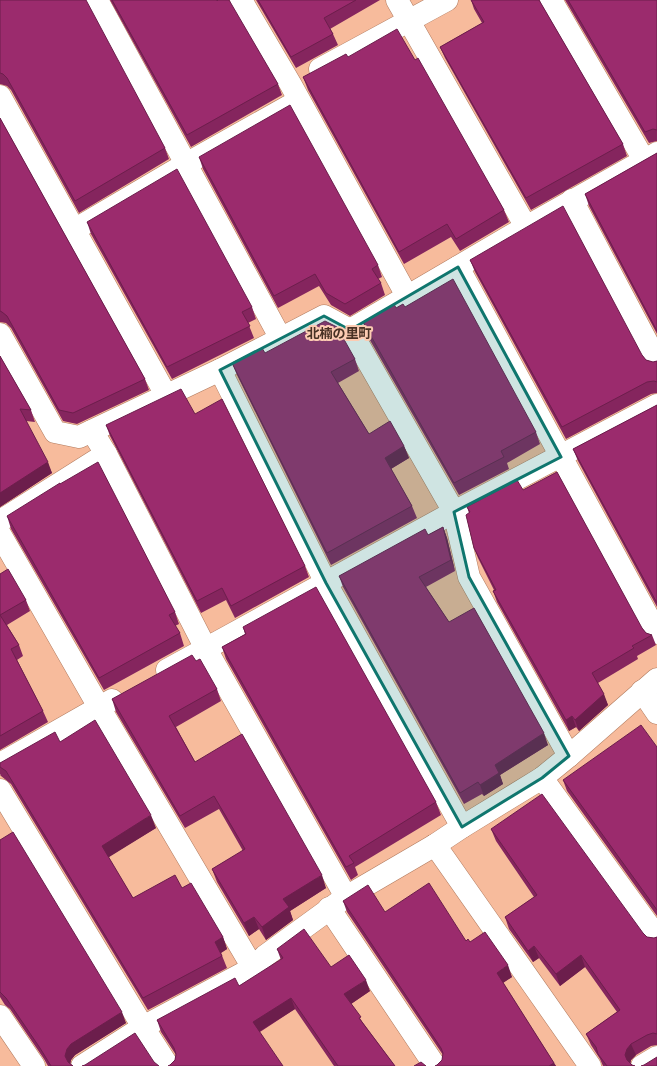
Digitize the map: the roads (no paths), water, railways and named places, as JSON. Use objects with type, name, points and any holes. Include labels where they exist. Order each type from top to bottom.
[{"type":"street","points":[[97,0],[281,339]]},
{"type":"street","points":[[241,0],[295,93],[407,296]]},
{"type":"street","points":[[397,0],[526,226]]},
{"type":"street","points":[[74,230],[186,164],[409,20],[447,0]]},
{"type":"street","points":[[350,330],[526,226],[651,156],[551,0]]},
{"type":"street","points":[[0,96],[166,395]]},
{"type":"street","points":[[572,200],[657,361]]},
{"type":"street","points":[[458,267],[657,633]]},
{"type":"street","points":[[0,334],[55,432],[79,438],[220,370],[324,316],[350,330],[454,512],[468,577],[569,756]]},
{"type":"street","points":[[220,370],[326,583],[462,827]]},
{"type":"street","points":[[153,678],[454,512],[561,457],[657,405]]},
{"type":"street","points":[[92,431],[106,454],[338,903],[436,1066]]},
{"type":"street","points":[[0,521],[106,454]]},
{"type":"street","points":[[0,534],[99,707],[253,968]]},
{"type":"street","points":[[82,1066],[143,1027],[253,968],[265,956],[338,903],[436,845],[462,827],[542,778],[649,685],[657,713]]},
{"type":"street","points":[[0,764],[126,693]]},
{"type":"street","points":[[542,778],[657,937]]},
{"type":"street","points":[[0,790],[168,1066]]},
{"type":"street","points":[[436,845],[590,1066]]},
{"type":"street","points":[[0,1016],[34,1066]]},
{"type":"street","points":[[0,1036],[20,1066]]},
{"type":"street","points":[[642,1066],[657,1057]]},
{"type":"district","name":"北楠の里町","points":[[339,333]]}]
